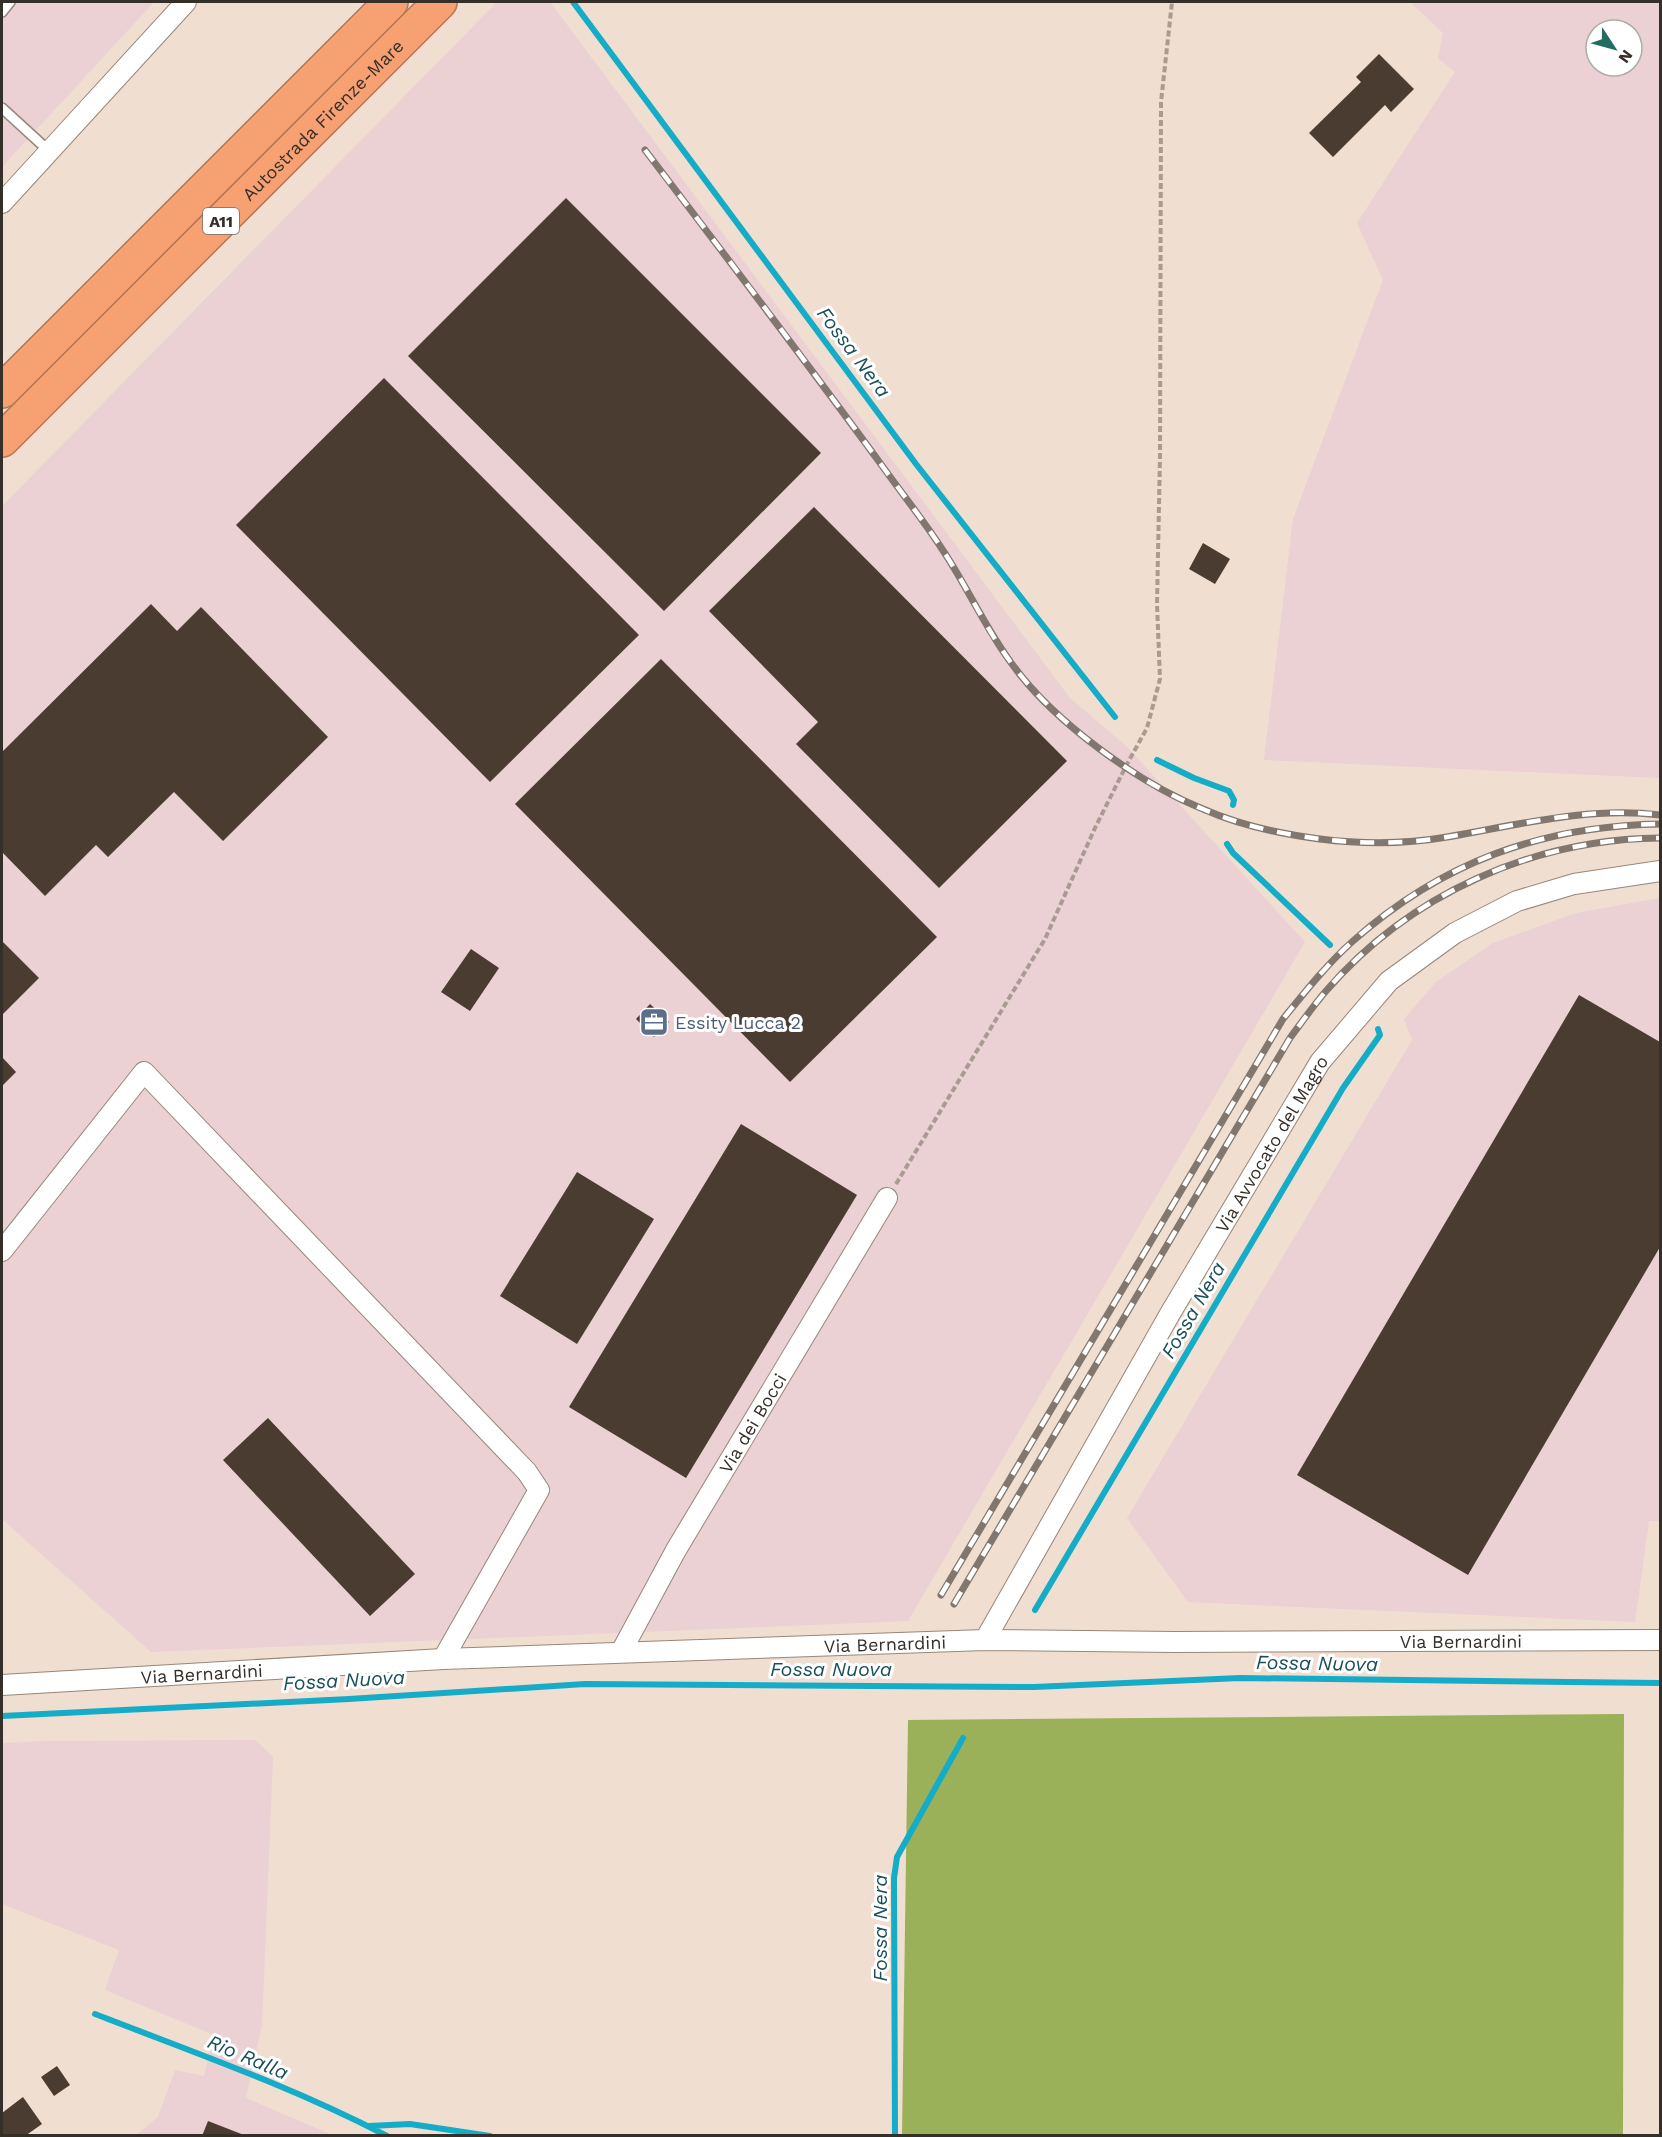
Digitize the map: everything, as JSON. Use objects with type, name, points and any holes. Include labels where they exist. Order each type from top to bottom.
[{"type":"highway","name":"Autostrada Firenze-Mare","points":[[2,391],[391,2]]},
{"type":"highway","name":"Autostrada Firenze-Mare","points":[[2,440],[440,2]]},
{"type":"street","points":[[4,196],[49,151],[186,2]]},
{"type":"street","name":"Via Avvocato del Magro","points":[[985,1640],[1171,1312],[1320,1062],[1389,981],[1455,933],[1517,901],[1574,884],[1660,872]]},
{"type":"street","points":[[2,1251],[144,1072],[527,1472],[539,1490],[443,1659]]},
{"type":"street","name":"Via dei Bocci","points":[[621,1652],[676,1550],[887,1198]]},
{"type":"street","name":"Via Bernardini","points":[[2,1685],[443,1659],[985,1640],[1175,1642],[1660,1640]]},
{"type":"lane","points":[[2,12],[10,2]]},
{"type":"lane","points":[[2,108],[49,151]]},
{"type":"path","points":[[887,1198],[1045,939],[1095,828],[1147,728],[1160,679],[1157,604],[1161,455],[1161,102],[1172,2]]},
{"type":"shaded area","points":[[2,2],[154,2],[2,167]]},
{"type":"shaded area","points":[[497,2],[550,2],[1070,698],[1127,747],[1305,942],[908,1621],[151,1652],[2,1519],[2,506]]},
{"type":"shaded area","points":[[1410,2],[1660,2],[1660,778],[1264,760],[1293,519],[1383,280],[1357,223],[1455,72],[1438,58],[1443,33]]},
{"type":"shaded area","points":[[1660,898],[1660,1521],[1649,1521],[1635,1622],[1188,1602],[1127,1518],[1412,1040],[1404,1019],[1436,982],[1493,943],[1576,913]]},
{"type":"shaded area","points":[[255,1740],[273,1757],[262,2025],[246,2098],[332,2135],[136,2135],[158,2117],[175,2070],[204,2076],[214,2035],[105,1990],[119,1950],[2,1904],[2,1743]]},
{"type":"green space","points":[[1624,1714],[1623,2135],[902,2135],[908,1720]]},
{"type":"building","points":[[1379,54],[1414,89],[1391,112],[1385,105],[1333,157],[1309,133],[1361,82],[1356,77]]},
{"type":"building","points":[[566,198],[821,453],[664,611],[408,356]]},
{"type":"building","points":[[384,378],[639,635],[490,782],[236,525]]},
{"type":"building","points":[[814,507],[1067,761],[939,888],[796,744],[818,722],[709,611]]},
{"type":"building","points":[[1203,543],[1230,559],[1215,584],[1189,569]]},
{"type":"building","points":[[151,604],[177,631],[201,607],[328,737],[223,841],[174,792],[108,857],[96,845],[45,896],[2,852],[2,752]]},
{"type":"building","points":[[661,659],[937,937],[790,1082],[515,804]]},
{"type":"building","points":[[2,941],[39,978],[2,1015]]},
{"type":"building","points":[[471,949],[499,968],[470,1011],[441,992]]},
{"type":"building","points":[[1579,995],[1660,1042],[1660,1247],[1468,1575],[1297,1475]]},
{"type":"building","points":[[650,1004],[669,1022],[654,1037],[636,1019]]},
{"type":"building","points":[[2,1057],[16,1072],[2,1086]]},
{"type":"building","points":[[741,1124],[857,1195],[686,1478],[569,1407]]},
{"type":"building","points":[[577,1172],[654,1219],[577,1344],[500,1296]]},
{"type":"building","points":[[268,1418],[415,1574],[370,1616],[223,1460]]},
{"type":"building","points":[[57,2066],[70,2085],[54,2096],[41,2077]]},
{"type":"building","points":[[23,2097],[42,2124],[25,2136],[2,2136],[2,2113]]},
{"type":"building","points":[[208,2121],[244,2135],[244,2136],[202,2136]]},
{"type":"waterway","name":"Fossa Nera","points":[[573,2],[916,464],[1115,717]]},
{"type":"waterway","name":"Fossa Nera","points":[[1157,760],[1194,778],[1229,791],[1234,800],[1233,805]]},
{"type":"waterway","name":"Fossa Nera","points":[[1227,844],[1233,853],[1330,945]]},
{"type":"waterway","name":"Fossa Nera","points":[[1035,1610],[1343,1088],[1380,1035],[1378,1029]]},
{"type":"waterway","name":"Fossa Nuova","points":[[2,1716],[349,1699],[585,1684],[1034,1687],[1240,1678],[1660,1683]]},
{"type":"waterway","name":"Fossa Nera","points":[[895,2136],[894,1878],[897,1857],[963,1738]]},
{"type":"waterway","name":"Rio Ralla","points":[[95,2014],[279,2086],[387,2136]]},
{"type":"waterway","points":[[369,2126],[410,2124],[490,2136]]},
{"type":"railway","points":[[645,150],[795,347],[928,528],[993,636],[1029,686],[1073,728],[1125,767],[1178,798],[1231,820],[1275,832],[1335,841],[1384,843],[1416,841],[1580,815],[1607,813],[1660,815]]},
{"type":"railway","points":[[941,1595],[1283,1019],[1325,969],[1343,950],[1387,913],[1458,870],[1534,841],[1617,826],[1660,824]]},
{"type":"railway","points":[[954,1604],[1290,1038],[1326,991],[1359,957],[1396,926],[1435,900],[1477,878],[1521,861],[1566,849],[1613,841],[1660,838]]},
{"type":"place","name":"Essity Lucca 2","points":[[654,1022]]}]
